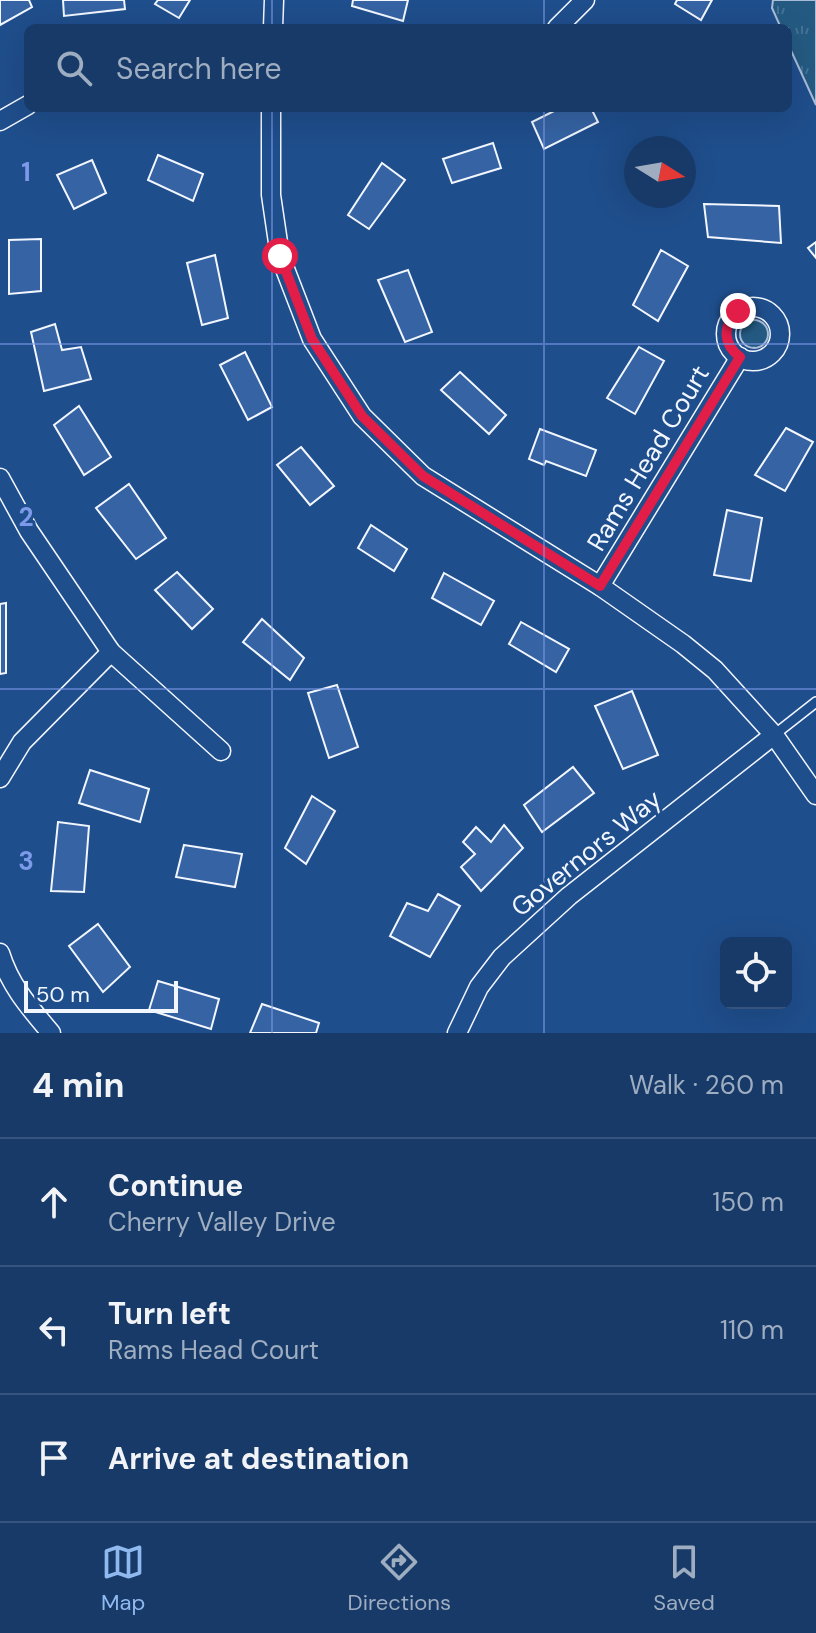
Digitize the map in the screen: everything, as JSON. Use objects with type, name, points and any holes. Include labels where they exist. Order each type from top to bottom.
[{"type":"street","points":[[273,24],[274,0]]},
{"type":"street","points":[[561,24],[585,0]]},
{"type":"street","points":[[0,121],[24,107]]},
{"type":"street","points":[[271,112],[271,195],[280,256],[312,339],[362,416],[423,476],[600,586],[715,670],[774,735],[816,795]]},
{"type":"street","name":"Rams Head Court","points":[[600,586],[740,357]]},
{"type":"street","points":[[0,478],[29,531],[111,652],[221,751]]},
{"type":"street","points":[[0,778],[22,742],[111,652]]},
{"type":"street","name":"Governors Way","points":[[457,1033],[479,987],[502,957],[569,896],[774,735]]},
{"type":"street","points":[[0,953],[5,972],[17,992],[51,1033]]},
{"type":"lane","points":[[774,735],[816,702]]},
{"type":"green space","points":[[773,0],[816,0],[816,105],[792,53],[792,24],[779,24],[772,8]]},
{"type":"green space","points":[[754,320],[764,324],[768,334],[764,344],[754,348],[744,344],[740,334],[744,324]]},
{"type":"building","points":[[0,0],[29,0],[32,7],[0,25]]},
{"type":"building","points":[[63,0],[124,0],[125,9],[64,16]]},
{"type":"building","points":[[158,0],[190,0],[179,18],[155,4]]},
{"type":"building","points":[[353,0],[408,0],[403,21],[352,6]]},
{"type":"building","points":[[677,0],[712,0],[701,20],[675,4]]},
{"type":"building","points":[[552,112],[593,112],[598,122],[544,149],[532,122]]},
{"type":"building","points":[[493,143],[501,168],[452,183],[443,159]]},
{"type":"building","points":[[158,155],[203,174],[193,201],[148,180]]},
{"type":"building","points":[[92,160],[106,193],[74,209],[57,175]]},
{"type":"building","points":[[382,163],[405,180],[369,229],[348,215]]},
{"type":"building","points":[[704,204],[779,206],[781,243],[708,237]]},
{"type":"building","points":[[41,239],[41,291],[9,294],[9,240]]},
{"type":"building","points":[[816,242],[816,258],[808,248]]},
{"type":"building","points":[[661,250],[688,266],[658,321],[633,305]]},
{"type":"building","points":[[215,255],[228,318],[202,325],[187,263]]},
{"type":"building","points":[[408,270],[432,332],[405,342],[378,280]]},
{"type":"building","points":[[55,324],[62,350],[81,347],[91,379],[44,391],[31,332]]},
{"type":"building","points":[[639,347],[664,361],[635,414],[607,398]]},
{"type":"building","points":[[245,352],[272,407],[248,420],[220,365]]},
{"type":"building","points":[[460,372],[506,415],[489,434],[441,390]]},
{"type":"building","points":[[79,406],[111,457],[84,475],[54,425]]},
{"type":"building","points":[[786,428],[813,442],[785,491],[755,475]]},
{"type":"building","points":[[540,429],[596,450],[586,476],[546,461],[544,465],[529,459]]},
{"type":"building","points":[[301,447],[334,486],[310,505],[277,465]]},
{"type":"building","points":[[129,484],[166,538],[136,559],[96,508]]},
{"type":"building","points":[[727,510],[762,518],[751,581],[714,575]]},
{"type":"building","points":[[371,525],[407,549],[394,571],[358,548]]},
{"type":"building","points":[[177,572],[213,609],[192,629],[155,590]]},
{"type":"building","points":[[444,573],[494,601],[481,625],[432,598]]},
{"type":"building","points":[[6,603],[6,673],[0,674],[0,604]]},
{"type":"building","points":[[262,619],[304,658],[290,680],[243,642]]},
{"type":"building","points":[[521,622],[569,649],[556,672],[509,644]]},
{"type":"building","points":[[337,685],[358,747],[329,758],[308,693]]},
{"type":"building","points":[[632,691],[658,755],[623,769],[595,706]]},
{"type":"building","points":[[573,767],[594,793],[542,832],[524,805]]},
{"type":"building","points":[[90,770],[149,789],[140,822],[79,803]]},
{"type":"building","points":[[312,796],[335,811],[306,864],[285,848]]},
{"type":"building","points":[[58,822],[89,826],[84,892],[51,891]]},
{"type":"building","points":[[504,825],[523,848],[481,891],[461,867],[475,854],[463,842],[476,827],[491,842]]},
{"type":"building","points":[[184,845],[242,854],[235,887],[176,877]]},
{"type":"building","points":[[438,894],[460,906],[430,957],[390,936],[407,903],[428,911]]},
{"type":"building","points":[[98,924],[130,967],[103,992],[69,946]]},
{"type":"building","points":[[158,981],[219,999],[211,1029],[149,1010]]},
{"type":"building","points":[[262,1004],[319,1023],[316,1033],[250,1033]]},
{"type":"route","points":[[280,256],[312,339],[362,416],[423,476],[600,586],[740,357],[732,351],[726,335],[727,326],[738,311]]}]
